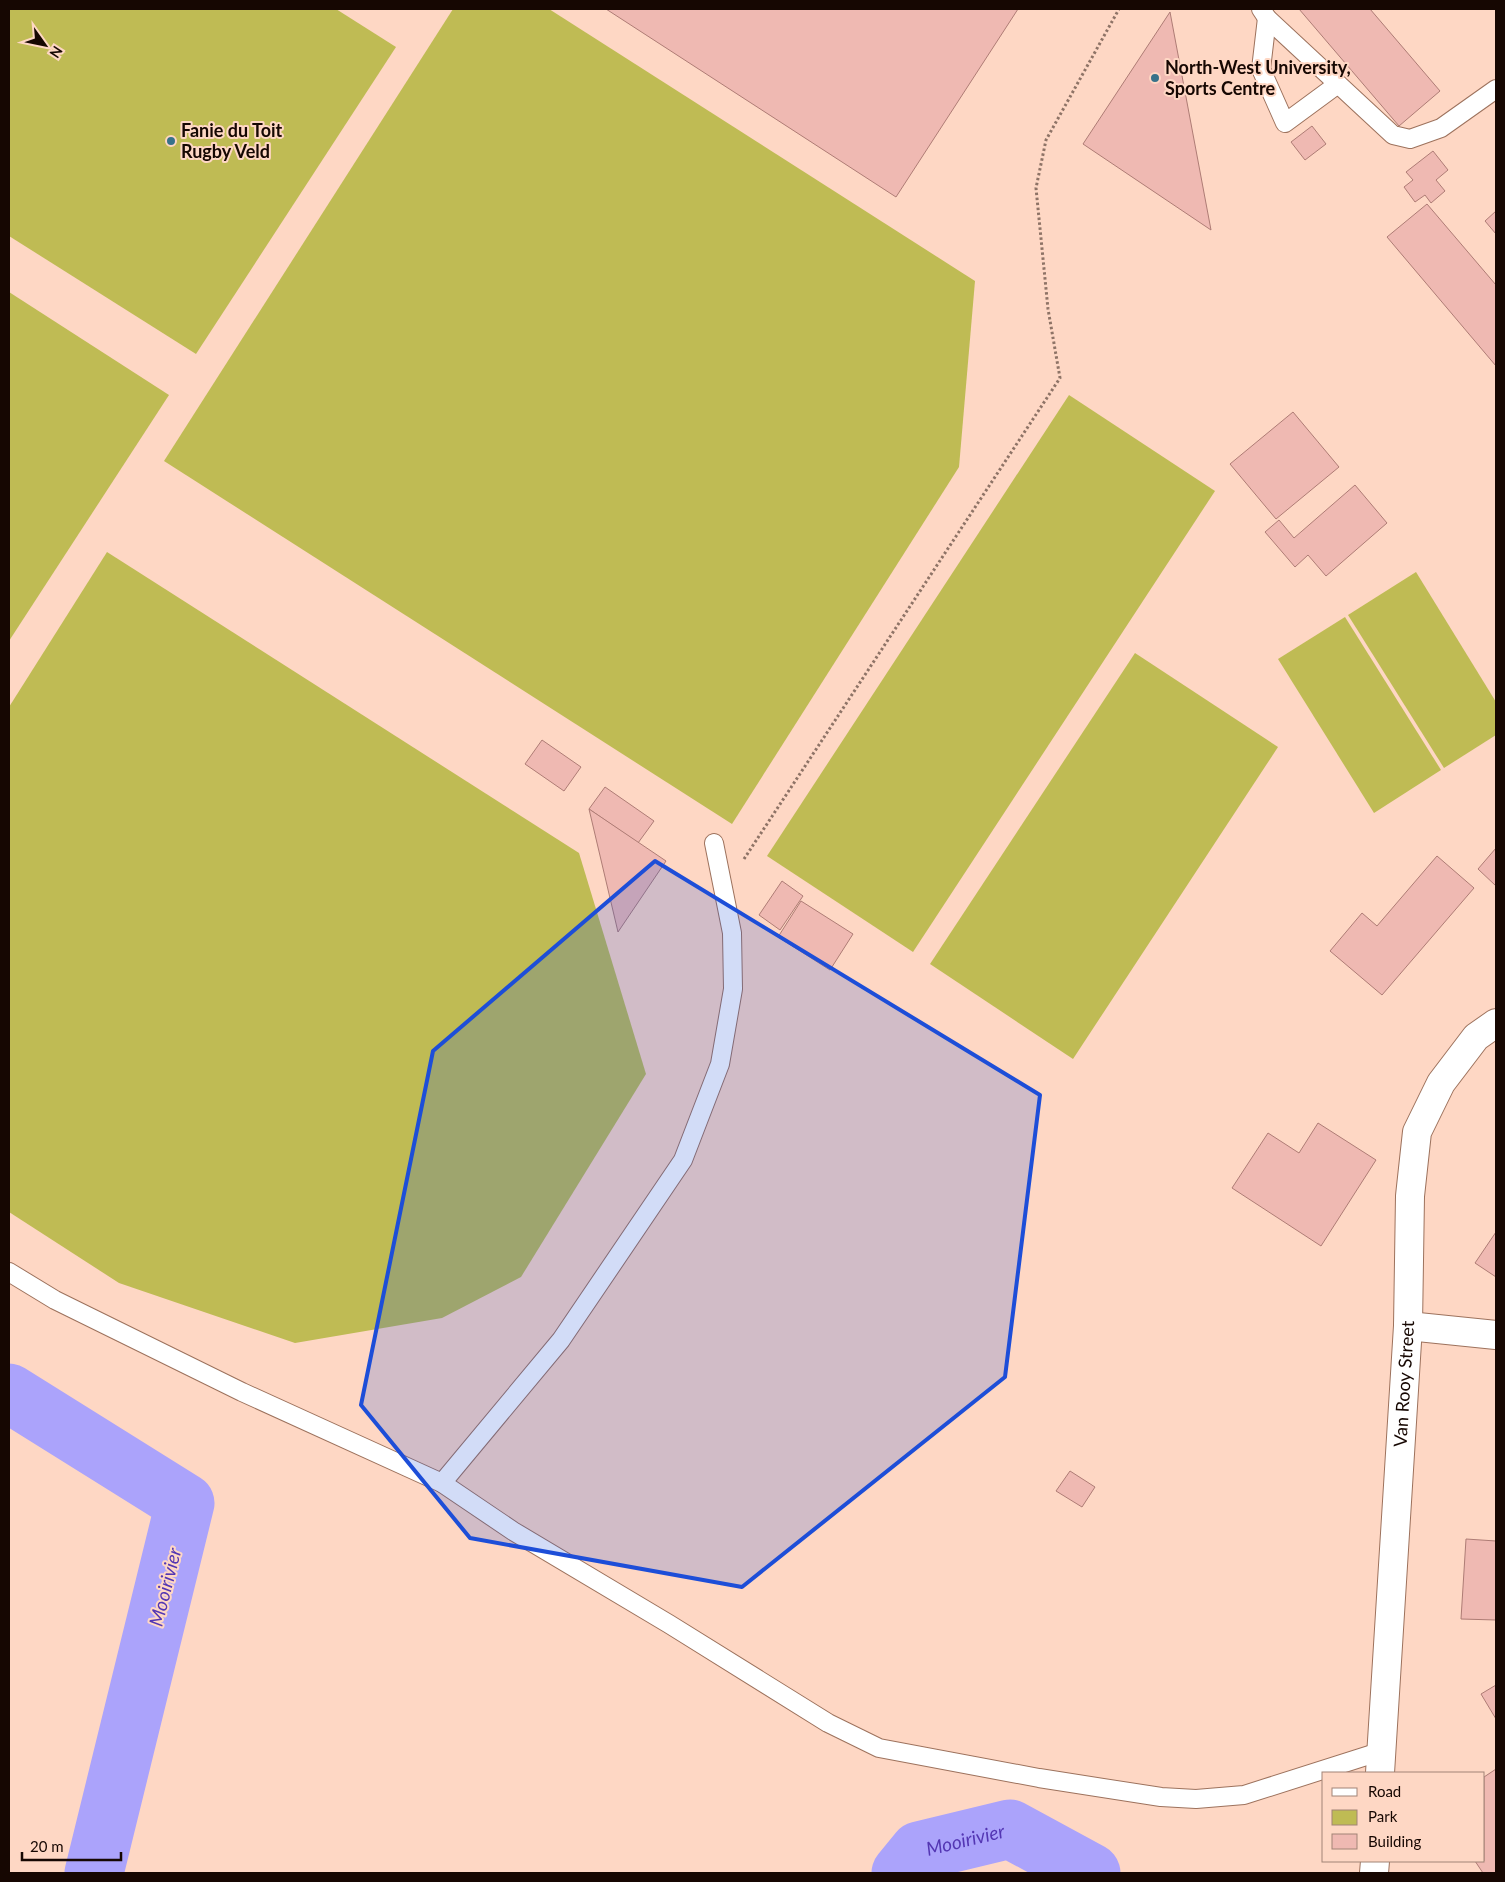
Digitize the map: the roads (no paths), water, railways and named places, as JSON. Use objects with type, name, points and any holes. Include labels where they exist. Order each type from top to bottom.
[{"type":"street","name":"Van Rooy Street","points":[[1381,1762],[1408,1326],[1410,1196],[1417,1132],[1441,1083],[1476,1037],[1496,1024]]},
{"type":"street","points":[[1408,1326],[1496,1335]]},
{"type":"lane","points":[[1264,13],[1393,135],[1410,139],[1441,128],[1496,89]]},
{"type":"lane","points":[[1264,13],[1261,69],[1285,123],[1338,84]]},
{"type":"lane","points":[[442,1483],[561,1340],[683,1160],[720,1064],[733,988],[732,933],[714,843]]},
{"type":"lane","points":[[9,1272],[55,1300],[233,1388],[442,1483],[513,1531],[669,1624],[828,1723],[878,1748],[1038,1778],[1161,1797],[1196,1798],[1244,1795],[1322,1776]]},
{"type":"lane","points":[[1339,1772],[1381,1762]]},
{"type":"waterway","name":"Mooirivier","points":[[9,1393],[185,1503],[94,1873]]},
{"type":"waterway","name":"Mooirivier","points":[[901,1873],[919,1851],[1010,1829],[1091,1873]]},
{"type":"place","name":"North-West University, Sports Centre","points":[[1155,78]]},
{"type":"place","name":"Fanie du Toit Rugby Veld","points":[[171,141]]}]
